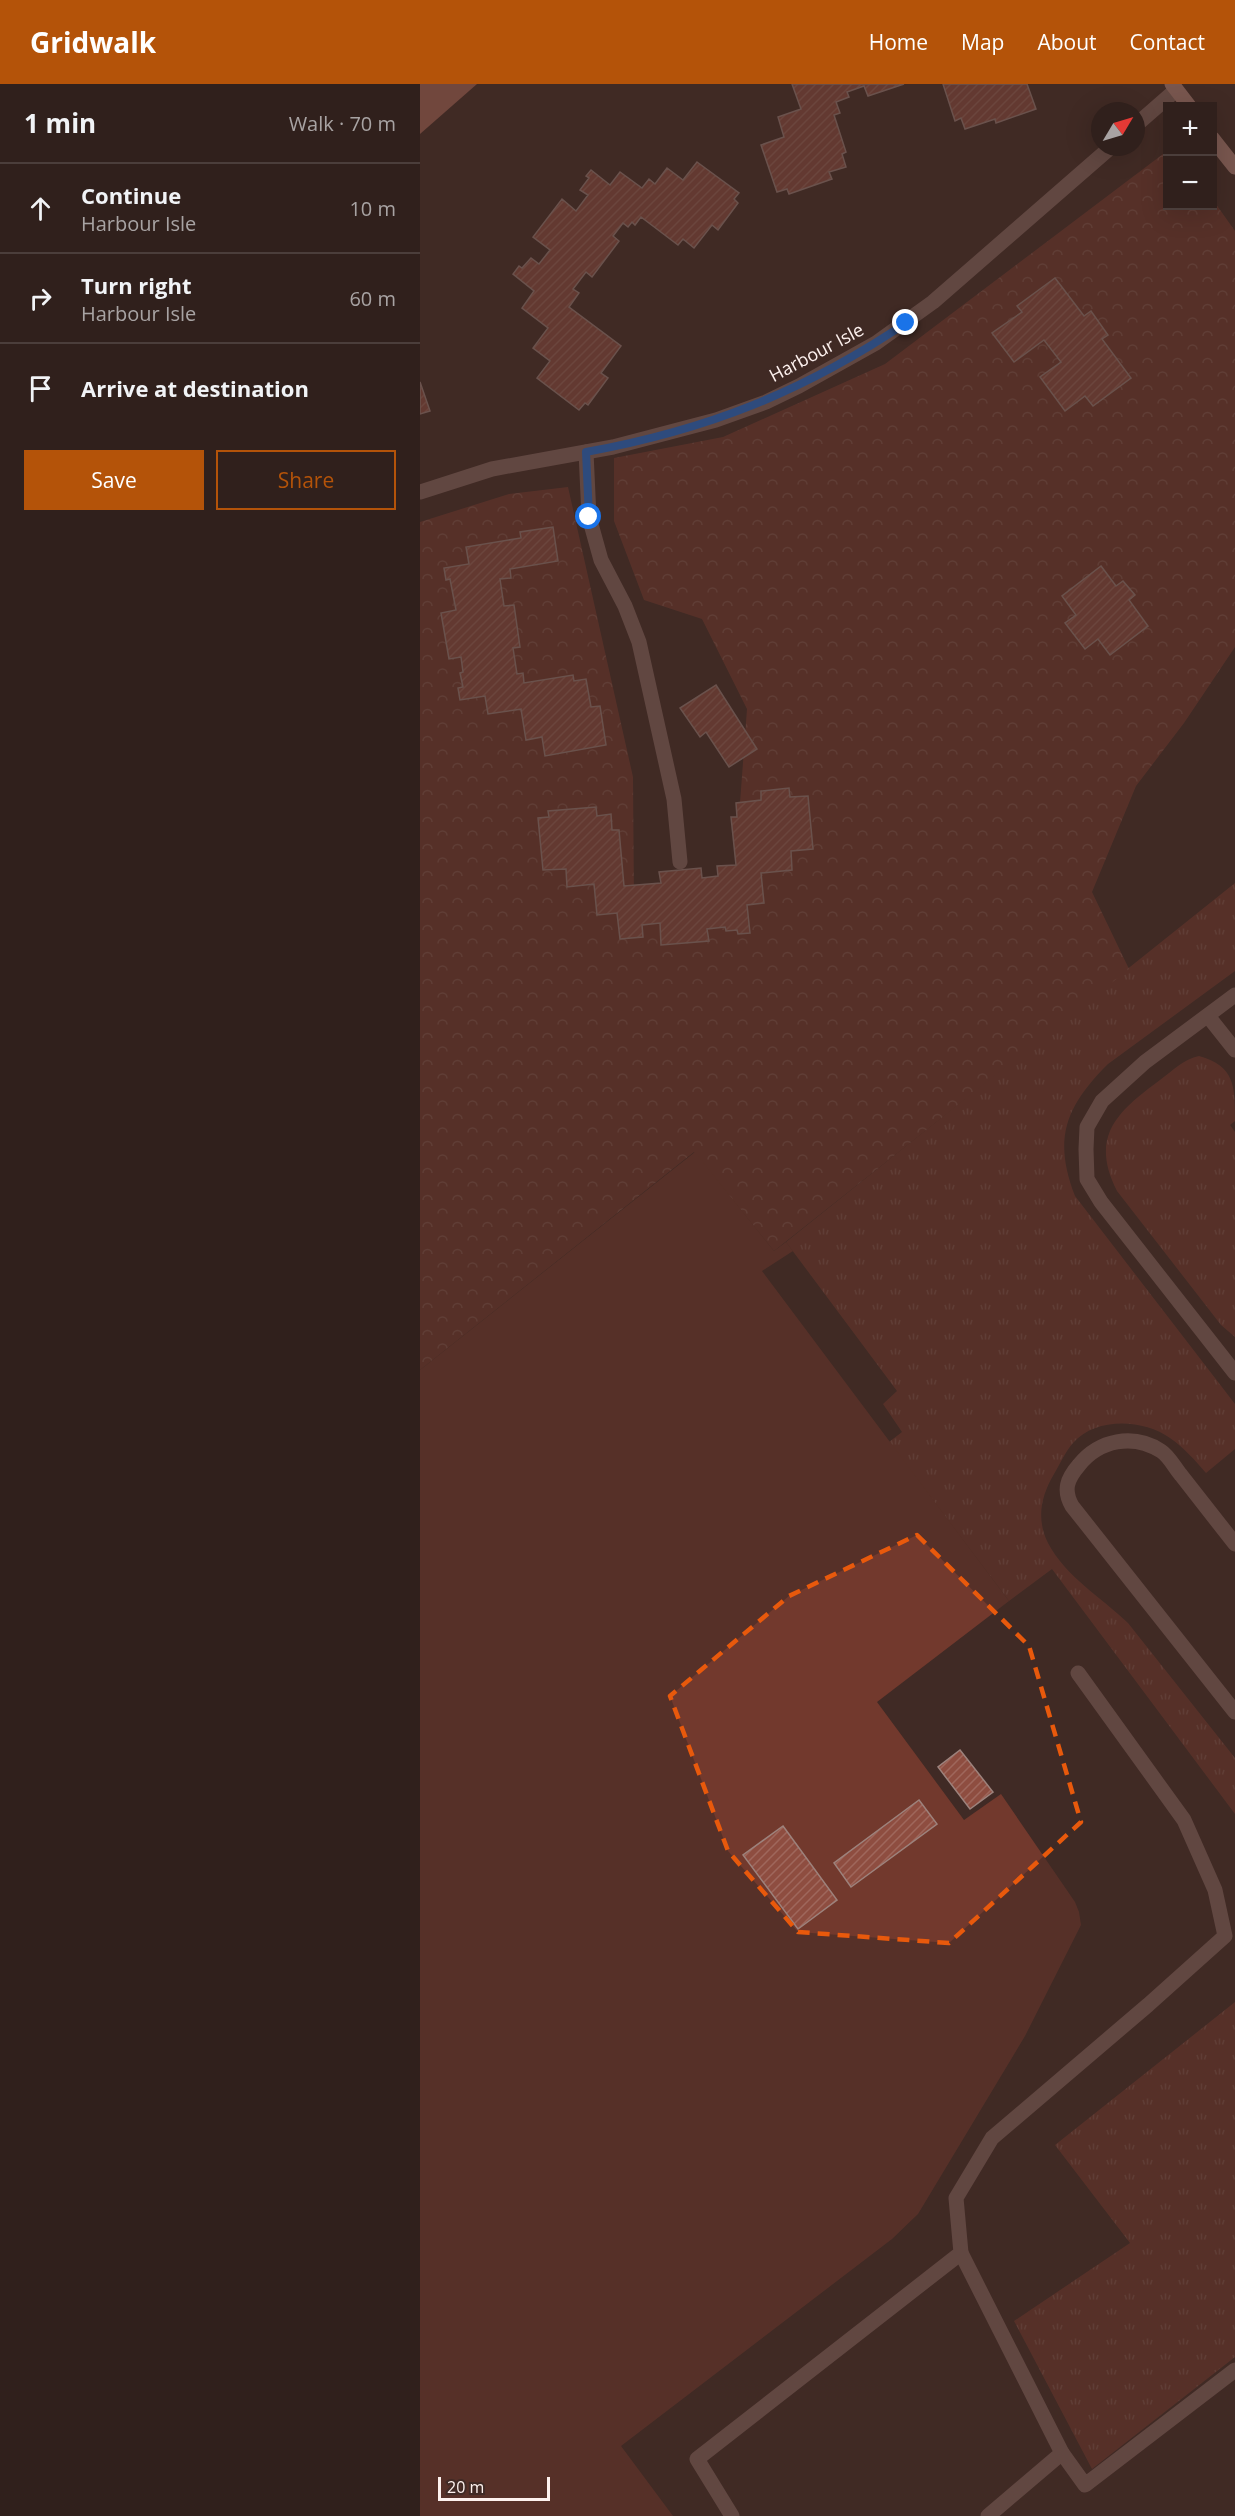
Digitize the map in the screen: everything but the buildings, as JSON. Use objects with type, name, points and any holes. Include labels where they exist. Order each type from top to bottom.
[{"type":"street","points":[[1145,116],[1174,87],[1186,102]]},
{"type":"street","points":[[1217,144],[1235,167]]},
{"type":"street","name":"Harbour Isle","points":[[420,492],[460,478],[510,465],[586,452],[716,420],[766,402],[844,362],[898,328],[933,302],[1101,156]]},
{"type":"street","points":[[586,452],[589,517],[601,560],[625,606],[639,642],[674,799],[680,862]]},
{"type":"street","points":[[1235,995],[1145,1062],[1102,1101],[1087,1127],[1087,1179],[1101,1202],[1235,1373]]},
{"type":"street","points":[[1208,1016],[1235,1050]]},
{"type":"street","points":[[1235,1544],[1162,1451],[1142,1442],[1123,1441],[1098,1448],[1086,1456],[1069,1479],[1066,1496],[1072,1506],[1235,1712]]},
{"type":"street","points":[[1078,1673],[1184,1820],[1215,1890],[1225,1936],[1148,2006],[992,2138],[956,2198],[961,2253],[1062,2452],[1085,2485],[1235,2370]]},
{"type":"street","points":[[732,2516],[697,2459],[961,2253]]},
{"type":"street","points":[[988,2516],[1062,2452]]},
{"type":"highlighted area","points":[[917,1535],[1029,1646],[1081,1822],[949,1943],[798,1932],[728,1851],[670,1696],[789,1596]]},
{"type":"green space","points":[[1163,154],[1163,210],[1217,210],[1217,206],[1235,231],[1235,647],[1184,723],[1136,786],[1092,892],[1129,969],[774,1251],[694,1152],[420,1370],[420,522],[509,494],[568,487],[633,777],[634,905],[732,910],[747,709],[702,619],[644,600],[614,521],[614,458],[723,437],[885,364]]},
{"type":"green space","points":[[1235,883],[1235,971],[1108,1064],[1093,1080],[1073,1110],[1064,1141],[1068,1176],[1075,1196],[1235,1404],[1235,1449],[1206,1473],[1170,1438],[1147,1427],[1120,1424],[1094,1429],[1073,1443],[1065,1454],[1046,1491],[1041,1516],[1044,1534],[1055,1555],[1074,1576],[1128,1623],[1235,1758],[1235,1814],[1052,1569],[1009,1601],[889,1442],[902,1432],[883,1404],[897,1391],[786,1242]]},
{"type":"green space","points":[[1199,1056],[1220,1065],[1230,1079],[1233,1088],[1235,1121],[1230,1125],[1235,1132],[1235,1337],[1221,1325],[1117,1191],[1109,1172],[1106,1155],[1107,1140],[1112,1126],[1121,1114],[1145,1091],[1174,1069]]},
{"type":"green space","points":[[695,1152],[774,1251],[786,1242],[793,1251],[762,1271],[1009,1601],[877,1702],[964,1820],[1001,1794],[1075,1902],[1081,1925],[1025,2036],[918,2214],[892,2239],[621,2446],[673,2516],[420,2516],[420,1370]]},
{"type":"green space","points":[[1235,2002],[1235,2357],[1092,2469],[1014,2321],[1130,2243],[1055,2145]]},
{"type":"shaded area","points":[[420,84],[477,84],[420,134]]},
{"type":"route","points":[[589,517],[586,452],[631,443],[716,420],[766,402],[844,362],[906,323]]}]
